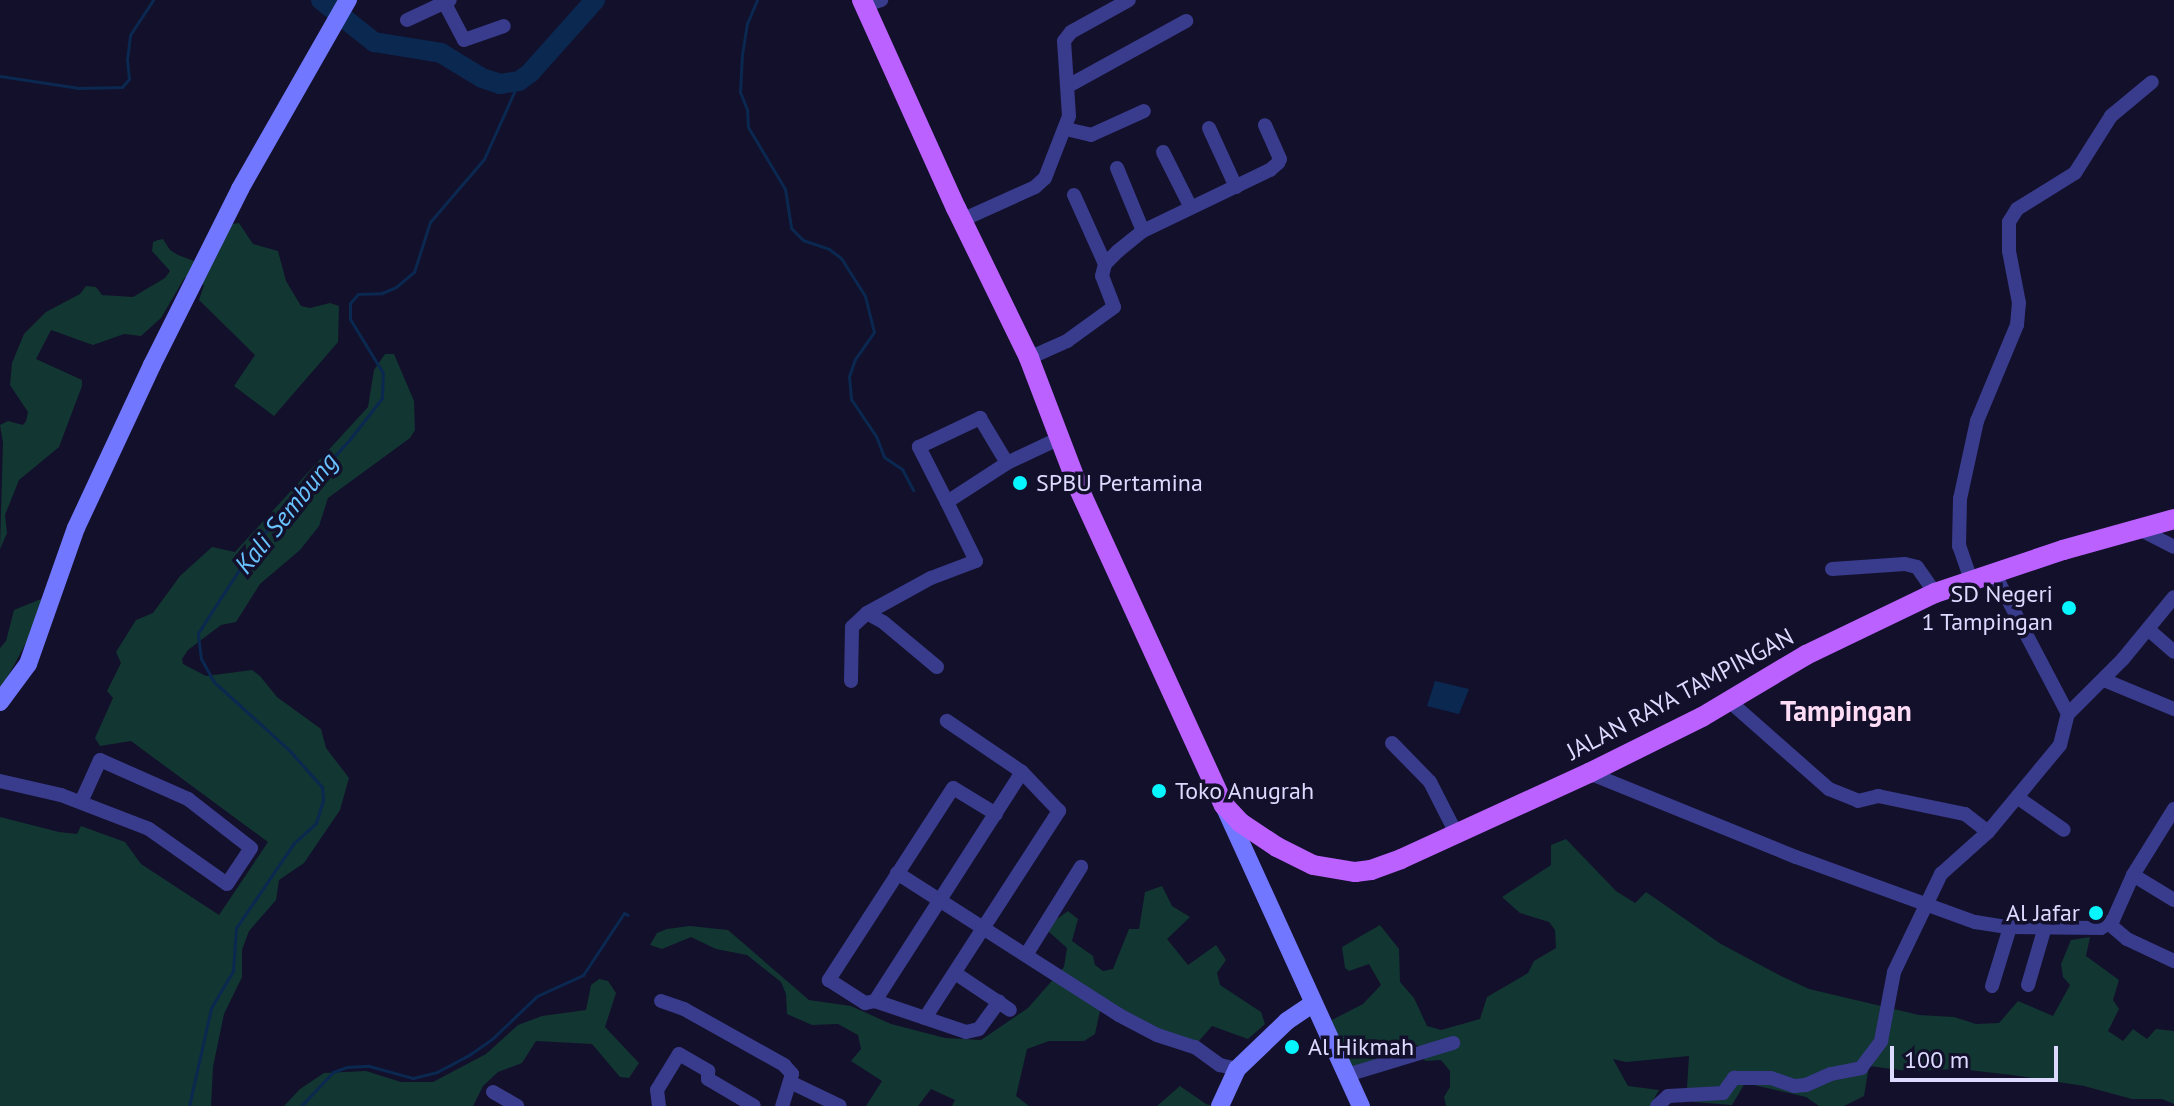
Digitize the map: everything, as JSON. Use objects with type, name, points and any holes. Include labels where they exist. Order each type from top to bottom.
[{"type":"main road","points":[[0,702],[28,664],[76,528],[152,365],[240,189],[346,2]]},
{"type":"main road","points":[[869,2],[962,220],[1029,358],[1058,439],[1312,1004],[1361,1106]]},
{"type":"main road","name":"JALAN RAYA TAMPINGAN","points":[[1224,805],[1241,823],[1277,847],[1313,865],[1336,870],[1371,870],[1589,773],[1806,655],[1935,593],[2174,519]]},
{"type":"main road","points":[[1220,1106],[1237,1069],[1287,1021],[1312,1004]]},
{"type":"street","points":[[962,220],[1035,187],[1045,178],[1066,129],[1068,86],[1063,44],[1066,37],[1129,0]]},
{"type":"street","points":[[407,20],[446,1],[464,40],[504,26]]},
{"type":"street","points":[[1068,86],[1120,54],[1186,21]]},
{"type":"street","points":[[1971,580],[1959,546],[1960,499],[1977,421],[2017,325],[2019,303],[2009,251],[2009,222],[2017,209],[2075,173],[2111,116],[2152,82]]},
{"type":"street","points":[[1066,129],[1091,135],[1144,111]]},
{"type":"street","points":[[1029,358],[1067,341],[1114,307],[1102,276],[1105,264],[1143,231],[1270,170],[1280,159],[1265,125]]},
{"type":"street","points":[[1209,128],[1236,187]]},
{"type":"street","points":[[1163,152],[1190,206]]},
{"type":"street","points":[[1117,168],[1143,231]]},
{"type":"street","points":[[1074,195],[1105,264]]},
{"type":"street","points":[[851,681],[852,627],[867,613],[931,578],[976,561],[919,447],[980,418],[1007,463]]},
{"type":"street","points":[[947,502],[1007,463],[1058,439]]},
{"type":"street","points":[[2139,529],[2174,547]]},
{"type":"street","points":[[1832,569],[1905,564],[1917,567],[1935,593]]},
{"type":"street","points":[[1994,573],[2068,714]]},
{"type":"street","points":[[1657,1106],[1668,1096],[1723,1093],[1734,1078],[1771,1078],[1794,1086],[1861,1068],[1881,1041],[1894,972],[1925,904],[1947,866],[1988,832],[2060,745],[2068,714],[2104,680],[2174,597]]},
{"type":"street","points":[[867,613],[883,622],[937,667]]},
{"type":"street","points":[[2149,630],[2174,652]]},
{"type":"street","points":[[2104,680],[2174,709]]},
{"type":"street","points":[[1728,700],[1829,789],[1850,799],[1878,796],[1965,814],[1988,832]]},
{"type":"street","points":[[925,1018],[1059,811],[1022,772],[947,721]]},
{"type":"street","points":[[1392,743],[1430,782],[1456,833]]},
{"type":"street","points":[[0,781],[81,802],[149,829],[227,884],[251,848],[188,799],[100,760],[81,802]]},
{"type":"street","points":[[875,1001],[1022,772]]},
{"type":"street","points":[[1589,773],[1748,839],[1925,904],[1975,922],[2010,927],[2085,931],[2113,920],[2133,875],[2174,809]]},
{"type":"street","points":[[955,973],[1004,1006],[974,1032],[875,1001],[865,1003],[829,980],[953,788],[996,814]]},
{"type":"street","points":[[2017,797],[2064,830]]},
{"type":"street","points":[[1026,955],[1081,867]]},
{"type":"street","points":[[897,873],[1119,1015],[1157,1035],[1195,1047],[1220,1065],[1237,1069]]},
{"type":"street","points":[[2133,875],[2174,900]]},
{"type":"street","points":[[2108,923],[2127,939],[2174,961]]},
{"type":"street","points":[[1992,986],[2010,927]]},
{"type":"street","points":[[2028,985],[2045,927]]},
{"type":"street","points":[[661,1001],[684,1009],[784,1065],[792,1074],[782,1106]]},
{"type":"street","points":[[1347,1075],[1453,1043]]},
{"type":"street","points":[[659,1106],[657,1090],[679,1054],[708,1071],[708,1079],[754,1106]]},
{"type":"street","points":[[790,1082],[840,1106]]},
{"type":"street","points":[[493,1092],[517,1106]]},
{"type":"green space","points":[[239,223],[253,244],[278,251],[286,281],[301,306],[310,308],[330,303],[339,306],[338,342],[274,416],[234,386],[255,355],[199,300],[204,285],[185,277],[161,318],[141,336],[124,334],[93,345],[51,330],[36,359],[82,380],[82,386],[59,447],[19,480],[5,515],[7,533],[0,549],[3,443],[0,425],[8,421],[23,425],[26,421],[28,412],[10,385],[12,363],[24,334],[46,312],[80,294],[86,286],[96,287],[102,295],[133,297],[165,278],[170,271],[152,251],[153,242],[158,240],[163,239],[170,250],[178,255],[210,267],[232,224]]},
{"type":"green space","points":[[385,354],[394,354],[414,401],[415,430],[410,438],[328,498],[319,526],[300,550],[260,584],[236,622],[221,625],[188,650],[182,659],[183,664],[206,676],[252,670],[277,697],[321,729],[326,748],[349,778],[340,810],[304,863],[279,880],[276,900],[249,931],[242,950],[242,977],[224,1014],[213,1067],[211,1106],[0,1106],[0,817],[77,834],[81,826],[125,842],[141,864],[219,915],[268,842],[131,741],[100,746],[95,738],[113,698],[107,691],[121,663],[116,652],[136,620],[153,613],[180,576],[212,547],[235,552],[368,407],[374,370]]},
{"type":"green space","points":[[41,599],[46,606],[0,691],[0,648],[6,641],[14,610]]},
{"type":"green space","points":[[1566,839],[1616,891],[1635,903],[1646,892],[1721,944],[1781,976],[1809,989],[1919,1015],[1954,1017],[1976,1024],[1999,1023],[2018,1001],[2053,1016],[2070,985],[2063,977],[2061,964],[2071,940],[2090,937],[2086,956],[2119,980],[2113,1000],[2119,1009],[2108,1031],[2123,1041],[2133,1029],[2147,1039],[2156,1029],[2174,1031],[2174,1104],[2162,1099],[2132,1099],[2084,1086],[2012,1075],[1959,1069],[1908,1071],[1869,1066],[1864,1096],[1844,1106],[1819,1106],[1806,1097],[1745,1083],[1732,1105],[1693,1102],[1687,1087],[1689,1056],[1626,1062],[1613,1059],[1628,1086],[1659,1090],[1650,1106],[1446,1106],[1444,1097],[1450,1087],[1450,1071],[1441,1060],[1425,1061],[1418,1045],[1368,1066],[1352,1068],[1328,1022],[1363,1004],[1381,985],[1369,964],[1349,971],[1345,968],[1342,947],[1380,925],[1399,949],[1400,982],[1414,998],[1427,1026],[1441,1030],[1480,1019],[1487,997],[1528,973],[1534,961],[1556,948],[1555,930],[1549,922],[1520,913],[1502,897],[1551,865],[1551,845]]},
{"type":"green space","points":[[1162,886],[1172,906],[1190,917],[1167,939],[1188,965],[1216,945],[1226,960],[1217,973],[1220,985],[1261,1012],[1265,1024],[1248,1039],[1212,1026],[1199,1041],[1197,1053],[1100,1011],[1095,1034],[1084,1041],[1049,1041],[1027,1049],[1016,1096],[1029,1106],[952,1106],[955,1100],[931,1089],[918,1106],[866,1106],[882,1081],[851,1061],[861,1049],[858,1035],[838,1024],[812,1025],[787,1014],[786,994],[781,982],[747,955],[716,949],[691,937],[662,949],[650,945],[657,933],[667,929],[690,926],[728,930],[809,1000],[851,1006],[891,1024],[945,1038],[981,1040],[1028,1008],[1064,967],[1067,948],[1048,931],[1054,921],[1068,911],[1078,919],[1072,941],[1093,956],[1095,965],[1103,971],[1113,969],[1129,929],[1139,929],[1145,892]]},
{"type":"green space","points":[[599,979],[608,981],[616,993],[605,1027],[639,1063],[629,1078],[620,1077],[592,1044],[536,1041],[522,1063],[498,1072],[483,1086],[473,1106],[284,1106],[300,1089],[324,1073],[366,1071],[401,1082],[433,1082],[486,1054],[518,1025],[542,1016],[586,1010],[591,985]]},
{"type":"green space","points":[[1180,1086],[1206,1104],[1213,1106],[1157,1106]]},
{"type":"water","points":[[1435,681],[1469,689],[1459,714],[1427,706]]},
{"type":"waterway","points":[[0,76],[79,88],[122,87],[129,79],[127,60],[130,35],[153,0]]},
{"type":"waterway","points":[[321,0],[374,42],[441,53],[482,78],[500,84],[519,81],[530,73],[595,0]]},
{"type":"waterway","points":[[757,0],[747,23],[742,54],[740,92],[747,109],[748,127],[785,189],[791,228],[803,240],[829,249],[841,258],[865,296],[874,332],[855,359],[849,376],[851,399],[876,436],[884,457],[902,469],[913,490]]},
{"type":"waterway","name":"Kali Sembung","points":[[189,1106],[211,1008],[233,971],[236,928],[294,843],[316,823],[323,800],[322,787],[289,750],[214,682],[201,659],[198,633],[259,539],[350,439],[382,398],[383,373],[350,319],[350,303],[358,294],[382,293],[396,287],[414,272],[430,222],[484,159],[519,81]]},
{"type":"waterway","points":[[301,1106],[333,1072],[347,1067],[369,1066],[413,1078],[437,1072],[469,1055],[493,1038],[537,996],[583,975],[624,913],[628,915]]},
{"type":"place","name":"SPBU Pertamina","points":[[1020,483]]},
{"type":"place","name":"SD Negeri 1 Tampingan","points":[[2069,608]]},
{"type":"place","name":"Toko Anugrah","points":[[1159,791]]},
{"type":"place","name":"Al Jafar","points":[[2096,913]]},
{"type":"place","name":"Al Hikmah","points":[[1292,1047]]},
{"type":"district","name":"Tampingan","points":[[1846,711]]}]
